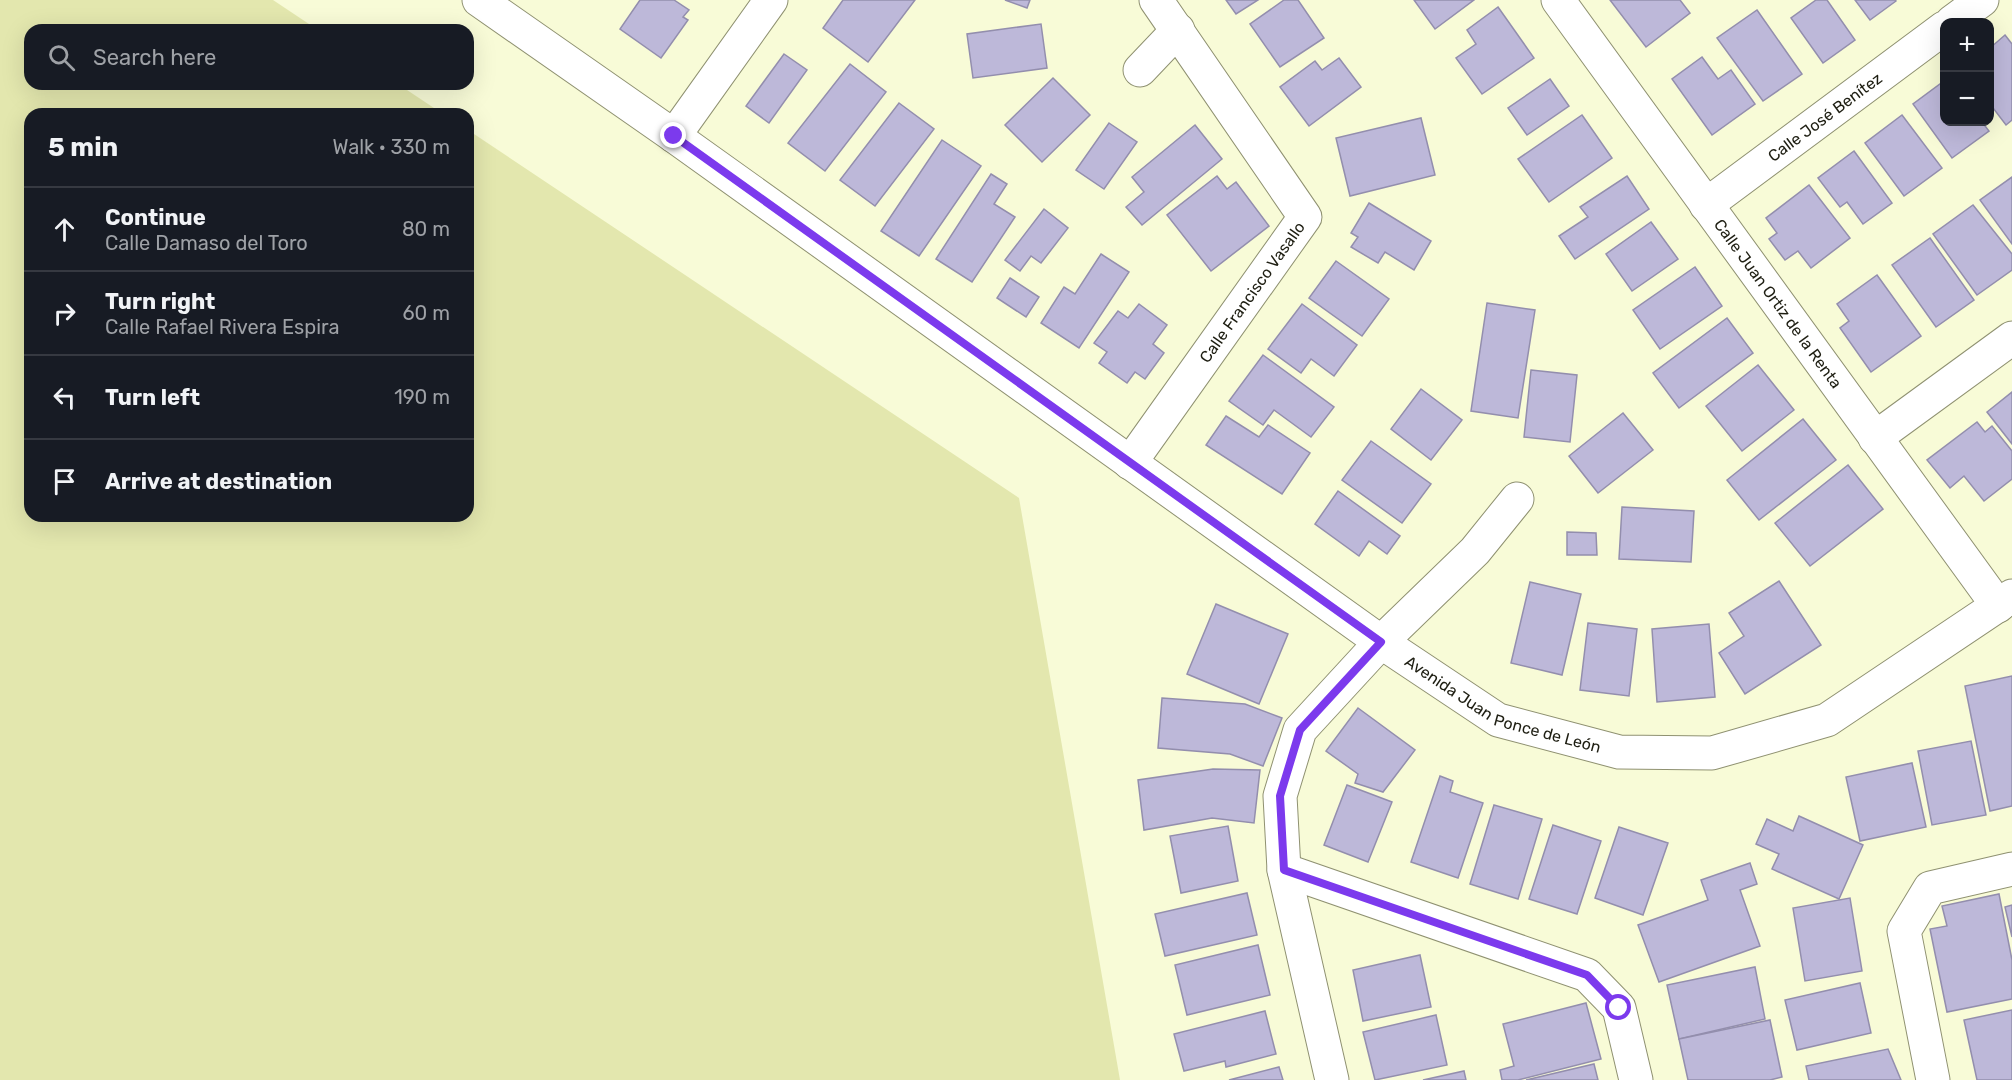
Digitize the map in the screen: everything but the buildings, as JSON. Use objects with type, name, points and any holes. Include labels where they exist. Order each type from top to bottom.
[{"type":"street","name":"Avenida Juan Ponce de León","points":[[479,0],[674,136],[1381,642],[1498,720],[1619,752],[1712,753],[1827,720],[2005,601]]},
{"type":"street","points":[[674,136],[771,0]]},
{"type":"street","name":"Calle Francisco Vasallo","points":[[1130,463],[1305,217],[1156,0]]},
{"type":"street","name":"Calle Juan Ortiz de la Renta","points":[[1558,0],[1875,438],[2005,601]]},
{"type":"street","points":[[1957,18],[1982,0]]},
{"type":"street","points":[[1140,70],[1178,30]]},
{"type":"street","name":"Calle José Benítez","points":[[1706,205],[1940,31]]},
{"type":"street","points":[[1875,438],[2012,338]]},
{"type":"street","points":[[1332,1080],[1284,870],[1280,796],[1300,730],[1381,642],[1474,551],[1517,499]]},
{"type":"street","points":[[1933,1080],[1904,931],[1930,888],[2012,869]]},
{"type":"street","points":[[1284,870],[1587,975],[1619,1008],[1636,1080]]},
{"type":"green space","points":[[0,0],[273,0],[309,24],[24,24],[24,90],[407,90],[434,108],[24,108],[24,522],[474,522],[474,134],[1019,498],[1120,1080],[0,1080]]},
{"type":"route","points":[[674,136],[1381,642],[1300,730],[1280,796],[1284,870],[1587,975],[1619,1008]]}]
